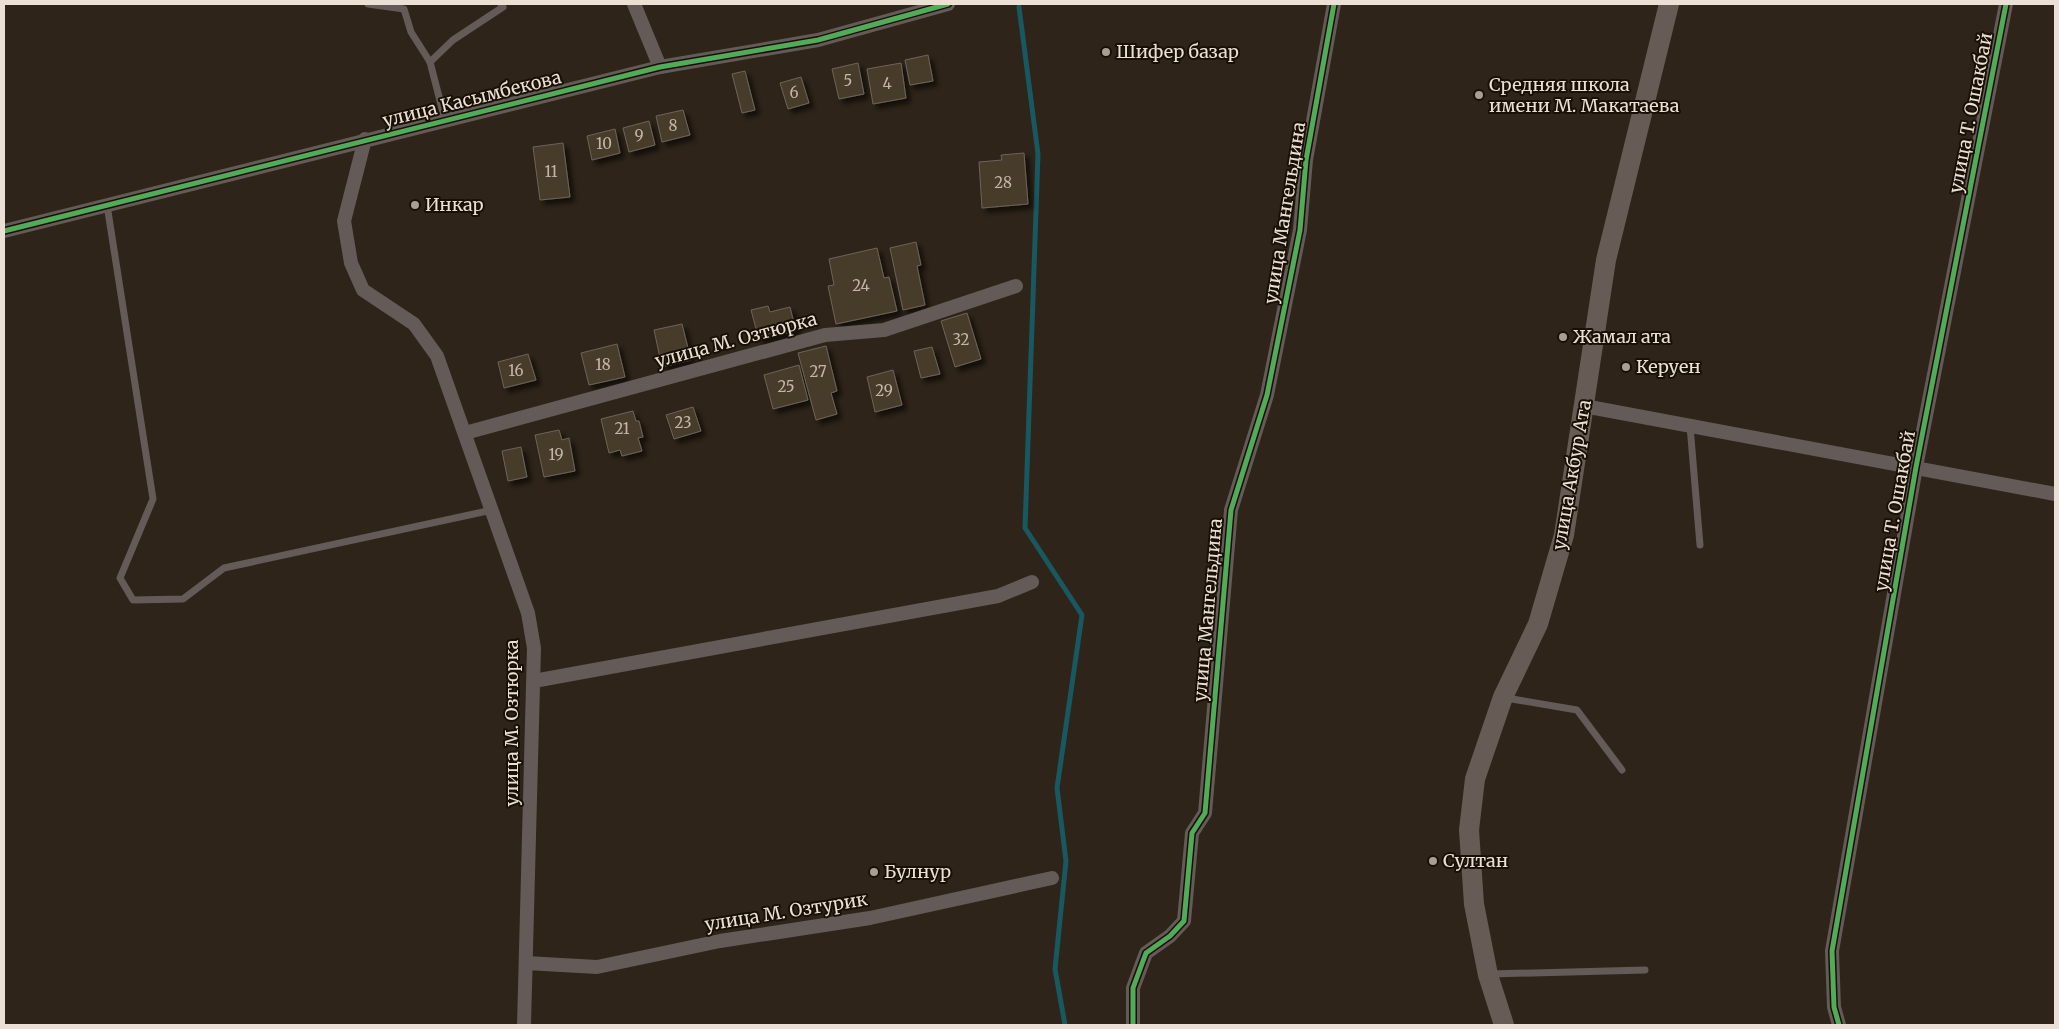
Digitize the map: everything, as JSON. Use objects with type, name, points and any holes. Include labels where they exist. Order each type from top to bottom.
[{"type":"main road","name":"улица Акбур Ата","points":[[1504,1025],[1488,974],[1474,904],[1469,830],[1475,779],[1503,697],[1538,624],[1564,535],[1606,260],[1669,4]]},
{"type":"street","points":[[634,4],[660,66]]},
{"type":"street","name":"улица Касымбекова","points":[[4,231],[660,66],[818,40],[948,4]]},
{"type":"street","name":"улица Мангельдина","points":[[1134,1025],[1133,988],[1146,953],[1170,936],[1184,921],[1192,833],[1205,813],[1231,510],[1271,376],[1300,230],[1306,160],[1334,4]]},
{"type":"street","name":"улица Т. Ошакбай","points":[[1839,1025],[1834,1007],[1832,951],[1916,467],[2006,4]]},
{"type":"street","name":"улица М. Озтюрка","points":[[365,139],[344,220],[351,263],[363,290],[414,324],[437,356],[528,613],[534,648],[534,681],[524,1025]]},
{"type":"street","name":"улица М. Озтюрка","points":[[465,433],[825,335],[884,330],[1016,286]]},
{"type":"street","name":"улица Т. Ошакбай","points":[[1584,406],[2055,494]]},
{"type":"street","points":[[534,681],[998,596],[1032,582]]},
{"type":"street","name":"улица М. Озтурик","points":[[526,963],[597,967],[720,941],[870,918],[1052,878]]},
{"type":"lane","points":[[368,4],[404,9],[411,32],[430,62],[445,120]]},
{"type":"lane","points":[[430,62],[453,40],[503,7],[501,4]]},
{"type":"lane","points":[[107,205],[152,499],[120,578],[132,600],[183,599],[224,568],[493,510]]},
{"type":"lane","points":[[1690,425],[1700,545]]},
{"type":"lane","points":[[1503,697],[1577,710],[1622,770]]},
{"type":"lane","points":[[1488,974],[1645,970]]},
{"type":"building","points":[[928,55],[933,81],[910,85],[905,60]]},
{"type":"building","points":[[858,63],[864,94],[839,99],[832,69]]},
{"type":"building","points":[[901,63],[906,98],[873,104],[867,69]]},
{"type":"building","points":[[745,71],[755,110],[742,113],[732,74]]},
{"type":"building","points":[[801,77],[809,103],[788,109],[780,83]]},
{"type":"building","points":[[683,110],[690,135],[662,142],[656,116]]},
{"type":"building","points":[[649,121],[655,145],[629,152],[623,128]]},
{"type":"building","points":[[615,129],[620,153],[592,160],[587,136]]},
{"type":"building","points":[[563,143],[570,197],[540,200],[533,147]]},
{"type":"building","points":[[1024,153],[1028,204],[982,208],[979,162],[1002,160],[1001,155]]},
{"type":"building","points":[[916,242],[921,265],[917,266],[925,305],[903,310],[890,248]]},
{"type":"building","points":[[877,248],[884,278],[889,277],[897,311],[836,324],[828,286],[834,285],[829,259]]},
{"type":"building","points":[[768,306],[770,312],[790,307],[796,331],[759,340],[751,310]]},
{"type":"building","points":[[967,313],[981,359],[955,367],[941,321]]},
{"type":"building","points":[[682,324],[691,360],[662,367],[654,330]]},
{"type":"building","points":[[617,344],[625,377],[589,385],[581,353]]},
{"type":"building","points":[[826,346],[837,391],[831,393],[837,414],[816,420],[798,353]]},
{"type":"building","points":[[932,347],[940,374],[921,378],[914,351]]},
{"type":"building","points":[[528,354],[536,380],[504,388],[498,362]]},
{"type":"building","points":[[799,365],[808,400],[773,409],[764,375]]},
{"type":"building","points":[[893,370],[902,405],[875,412],[867,377]]},
{"type":"building","points":[[693,407],[701,431],[674,439],[666,415]]},
{"type":"building","points":[[633,411],[636,421],[639,421],[643,437],[638,438],[642,451],[622,456],[620,450],[609,453],[601,419]]},
{"type":"building","points":[[559,430],[562,440],[569,438],[575,471],[544,477],[535,435]]},
{"type":"building","points":[[521,447],[527,477],[508,481],[502,451]]},
{"type":"waterway","points":[[1019,7],[1038,154],[1025,528],[1082,615],[1057,788],[1066,861],[1055,969],[1065,1025]]},
{"type":"cycle path","points":[[4,231],[660,67],[818,40],[948,4]]},
{"type":"cycle path","points":[[1133,1025],[1133,988],[1146,953],[1170,936],[1184,921],[1192,833],[1205,813],[1231,510],[1267,395],[1300,230],[1306,160],[1334,4]]},
{"type":"cycle path","points":[[1839,1025],[1834,1007],[1832,951],[1916,467],[2006,4]]},
{"type":"place","name":"Шифер базар","points":[[1106,52]]},
{"type":"place","name":"Средняя школа имени М. Макатаева","points":[[1479,95]]},
{"type":"place","name":"Инкар","points":[[415,205]]},
{"type":"place","name":"Жамал ата","points":[[1563,337]]},
{"type":"place","name":"Керуен","points":[[1626,367]]},
{"type":"place","name":"Султан","points":[[1433,861]]},
{"type":"place","name":"Булнур","points":[[874,872]]}]
